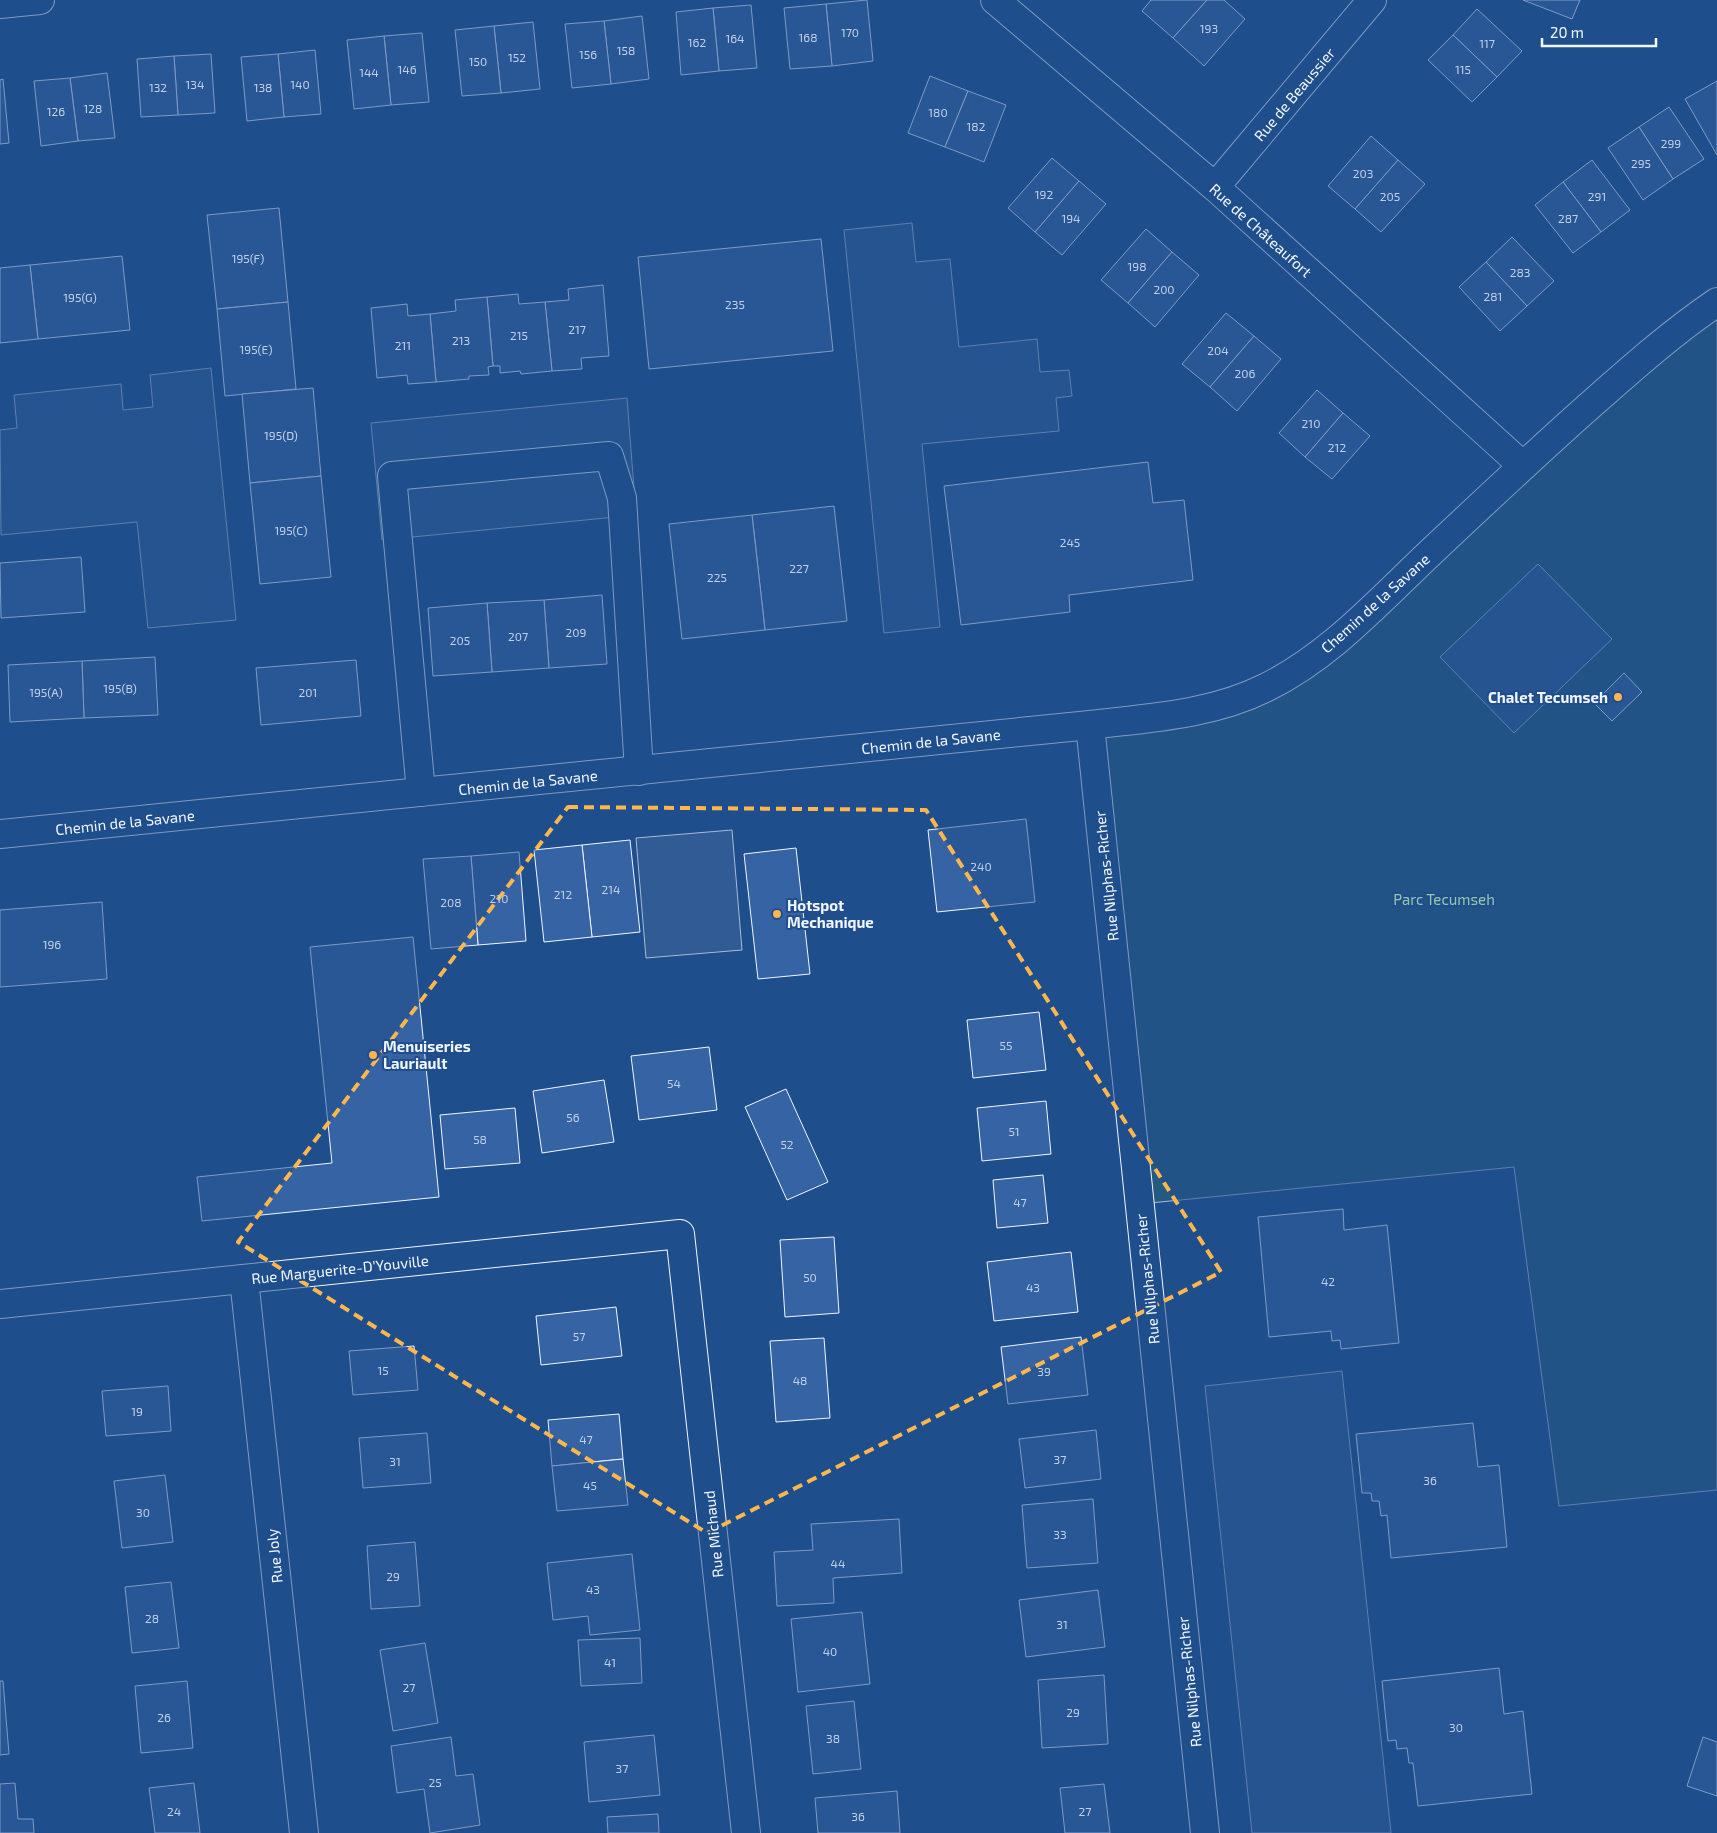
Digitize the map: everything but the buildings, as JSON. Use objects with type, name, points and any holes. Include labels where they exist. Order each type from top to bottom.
[{"type":"street","points":[[0,4],[40,0]]},
{"type":"street","name":"Rue de Châteaufort","points":[[995,0],[1215,188],[1523,466]]},
{"type":"street","name":"Rue de Beaussier","points":[[1215,188],[1372,0]]},
{"type":"street","name":"Chemin de la Savane","points":[[0,834],[1090,725],[1163,716],[1224,704],[1264,689],[1302,666],[1339,639],[1523,466],[1648,354],[1690,320],[1717,302]]},
{"type":"street","points":[[421,792],[392,476],[402,475],[609,456],[622,498],[639,771]]},
{"type":"street","name":"Rue Nilphas-Richer","points":[[1090,725],[1205,1833]]},
{"type":"street","name":"Rue Marguerite-D'Youville","points":[[0,1304],[680,1234]]},
{"type":"street","name":"Rue Michaud","points":[[680,1234],[746,1833]]},
{"type":"street","name":"Rue Joly","points":[[244,1279],[304,1833]]},
{"type":"highlighted area","points":[[568,807],[926,810],[1221,1272],[707,1533],[238,1242]]},
{"type":"green space","name":"Parc Tecumseh","points":[[1717,302],[1717,1490],[1559,1506],[1514,1167],[1140,1204],[1090,725],[1264,689]]},
{"type":"shaded area","points":[[912,223],[916,262],[950,259],[959,347],[1037,339],[1040,372],[1069,370],[1072,396],[1056,398],[1059,431],[922,444],[940,627],[884,633],[844,230]]},
{"type":"shaded area","points":[[211,368],[236,620],[148,628],[137,522],[1,535],[0,430],[17,428],[14,395],[121,384],[123,410],[153,407],[150,375]]},
{"type":"shaded area","points":[[627,398],[636,515],[382,540],[371,423]]},
{"type":"shaded area","points":[[1538,564],[1612,639],[1514,733],[1440,657]]},
{"type":"shaded area","points":[[732,830],[742,950],[646,958],[636,838]]},
{"type":"shaded area","points":[[1342,1371],[1391,1833],[1252,1833],[1205,1386]]},
{"type":"place","name":"Chalet Tecumseh","points":[[1618,697]]},
{"type":"place","name":"Hotspot Mechanique","points":[[777,914]]},
{"type":"place","name":"Menuiseries Lauriault","points":[[373,1055]]}]
